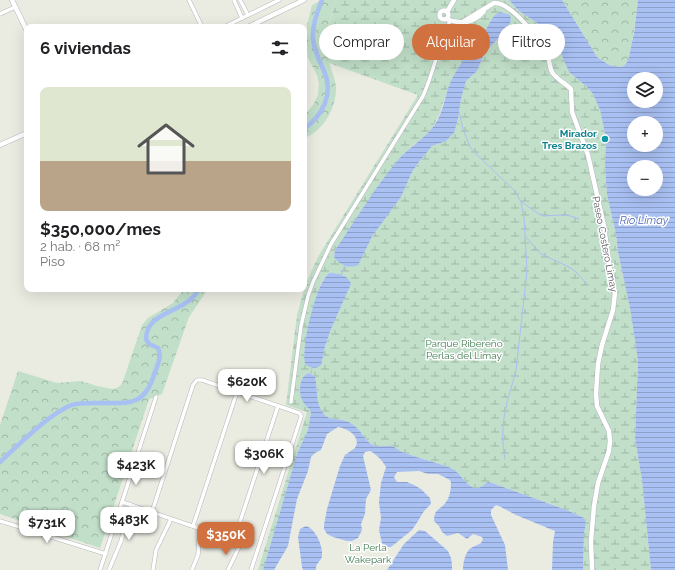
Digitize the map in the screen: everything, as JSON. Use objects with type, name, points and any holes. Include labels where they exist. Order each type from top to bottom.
[{"type":"street","points":[[12,0],[24,25]]},
{"type":"street","points":[[189,0],[201,24]]},
{"type":"street","points":[[234,0],[242,18]]},
{"type":"street","points":[[240,0],[248,15]]},
{"type":"street","points":[[230,24],[279,0]]},
{"type":"street","points":[[254,24],[304,0]]},
{"type":"street","points":[[291,402],[301,326],[313,282],[331,244],[423,96],[429,82],[448,20],[449,16],[447,12],[454,0]]},
{"type":"street","name":"Paseo Costero Limay","points":[[448,20],[461,23],[476,19],[489,5],[494,2],[499,2],[510,9],[547,50],[554,75],[570,87],[572,91],[572,112],[588,155],[604,226],[609,265],[615,293],[613,310],[602,345],[598,364],[596,394],[597,406],[609,431],[610,441],[609,451],[598,483],[594,506],[591,541],[592,570]]},
{"type":"street","points":[[0,14],[15,7]]},
{"type":"street","points":[[447,12],[442,11],[440,15],[442,19],[448,20]]},
{"type":"street","points":[[0,145],[24,134]]},
{"type":"street","points":[[152,512],[195,381],[200,380],[299,413],[301,416],[251,570]]},
{"type":"street","points":[[193,526],[237,392]]},
{"type":"street","points":[[100,570],[156,397]]},
{"type":"street","points":[[234,540],[278,406]]},
{"type":"street","points":[[122,502],[234,540],[239,544],[239,547],[228,570]]},
{"type":"street","points":[[108,570],[121,541],[131,505]]},
{"type":"street","points":[[153,570],[157,546],[172,519]]},
{"type":"street","points":[[0,521],[106,554]]},
{"type":"street","points":[[192,570],[198,555],[200,528]]},
{"type":"green space","points":[[322,0],[336,0],[329,24],[319,24],[319,60],[328,60],[335,82],[336,95],[328,118],[317,130],[307,137],[307,112],[318,95],[319,84],[317,75],[308,58],[307,25],[312,5]]},
{"type":"green space","name":"Parque Ribereño Perlas del Limay","points":[[336,0],[509,0],[519,11],[538,24],[509,24],[512,19],[490,24],[412,24],[412,60],[463,60],[455,73],[440,113],[433,127],[395,164],[335,250],[335,258],[345,265],[364,252],[378,227],[401,197],[412,172],[426,153],[432,146],[446,141],[454,133],[466,81],[477,71],[482,60],[490,60],[490,45],[498,39],[498,60],[565,60],[565,59],[581,81],[593,94],[600,110],[606,138],[605,166],[607,195],[630,308],[638,362],[635,440],[642,480],[651,570],[583,570],[584,533],[586,524],[584,518],[569,511],[492,483],[488,482],[480,487],[474,488],[451,468],[404,453],[392,446],[373,445],[351,423],[329,418],[324,414],[319,406],[315,376],[308,373],[301,382],[300,390],[303,402],[311,412],[308,430],[297,454],[263,570],[258,570],[307,412],[286,405],[297,315],[303,292],[307,292],[307,282],[319,255],[418,95],[329,63],[328,60],[404,60],[404,24],[329,24]],"holes":[[[330,273],[339,274],[348,278],[351,284],[331,329],[323,354],[304,355],[312,310],[320,286],[325,277]]]},
{"type":"green space","points":[[562,0],[638,0],[632,45],[629,57],[624,66],[620,67],[609,65],[597,57]]},
{"type":"green space","points":[[182,292],[206,292],[189,317],[162,394],[149,399],[100,548],[0,514],[0,425],[18,371],[57,383],[81,381],[112,389],[117,388],[122,384],[142,325],[148,318],[173,303]]},
{"type":"water","name":"Río Limay","points":[[509,0],[562,0],[597,57],[609,65],[620,67],[624,66],[629,57],[638,0],[675,0],[675,570],[651,570],[642,480],[635,439],[638,362],[630,308],[607,195],[605,166],[606,138],[600,110],[593,94],[569,72],[564,60],[565,24],[538,24],[519,11]]},
{"type":"water","points":[[500,12],[510,15],[511,21],[509,24],[498,24],[498,39],[490,47],[489,24],[497,13]]},
{"type":"water","points":[[463,60],[482,60],[477,71],[466,81],[454,133],[446,141],[432,146],[419,162],[412,172],[401,197],[373,235],[358,265],[352,267],[342,264],[334,257],[335,250],[373,192],[390,170],[403,155],[433,127],[437,121],[449,86],[458,67]]},
{"type":"water","points":[[330,273],[339,274],[348,278],[351,284],[331,329],[321,365],[316,368],[306,365],[304,358],[307,332],[310,316],[320,288],[325,278]]},
{"type":"water","points":[[308,373],[315,376],[319,406],[324,414],[329,418],[351,423],[373,445],[392,446],[404,453],[451,468],[474,488],[480,487],[488,482],[492,483],[569,511],[584,518],[586,524],[584,533],[583,570],[552,570],[555,531],[496,505],[491,510],[491,515],[505,545],[508,570],[463,570],[467,552],[471,548],[481,543],[483,539],[482,537],[473,534],[467,539],[458,533],[447,536],[442,532],[434,521],[434,517],[436,511],[444,505],[448,498],[451,488],[450,480],[438,474],[428,474],[419,471],[397,472],[394,477],[397,482],[407,482],[421,489],[430,498],[431,504],[424,511],[412,530],[391,547],[385,547],[382,543],[379,530],[381,518],[379,502],[381,483],[386,467],[375,454],[370,451],[365,452],[363,456],[371,490],[366,499],[365,514],[361,524],[362,530],[358,538],[352,541],[347,541],[327,534],[324,529],[324,525],[327,509],[340,466],[345,455],[355,448],[357,443],[353,434],[338,427],[327,434],[321,450],[311,457],[308,471],[297,499],[288,546],[274,570],[263,570],[297,454],[308,430],[311,412],[301,399],[300,386],[303,378]]},
{"type":"water","points":[[306,526],[316,534],[322,552],[322,556],[316,566],[316,570],[303,570],[302,567],[298,537],[300,529]]},
{"type":"water","points":[[419,530],[425,531],[448,551],[451,558],[452,570],[387,570],[404,544]]},
{"type":"waterway","points":[[307,126],[321,111],[325,103],[328,88],[327,80],[313,39],[314,24],[322,0]]},
{"type":"waterway","points":[[459,112],[463,129],[470,147],[515,191],[521,202],[524,217],[527,271],[516,370],[507,402],[503,424],[505,459]]},
{"type":"waterway","points":[[522,202],[543,216],[561,215],[579,219]]},
{"type":"waterway","points":[[525,236],[541,254],[575,271],[587,284]]},
{"type":"waterway","points":[[341,275],[345,265]]},
{"type":"waterway","points":[[0,462],[41,424],[59,411],[69,406],[83,403],[124,403],[139,398],[145,393],[151,384],[160,357],[158,348],[149,344],[146,339],[152,322],[185,303],[197,292]]},
{"type":"waterway","points":[[311,374],[312,368]]},
{"type":"place","name":"Mirador Tres Brazos","points":[[605,139]]},
{"type":"park label","name":"La Perla Wakepark","points":[[368,552]]}]
